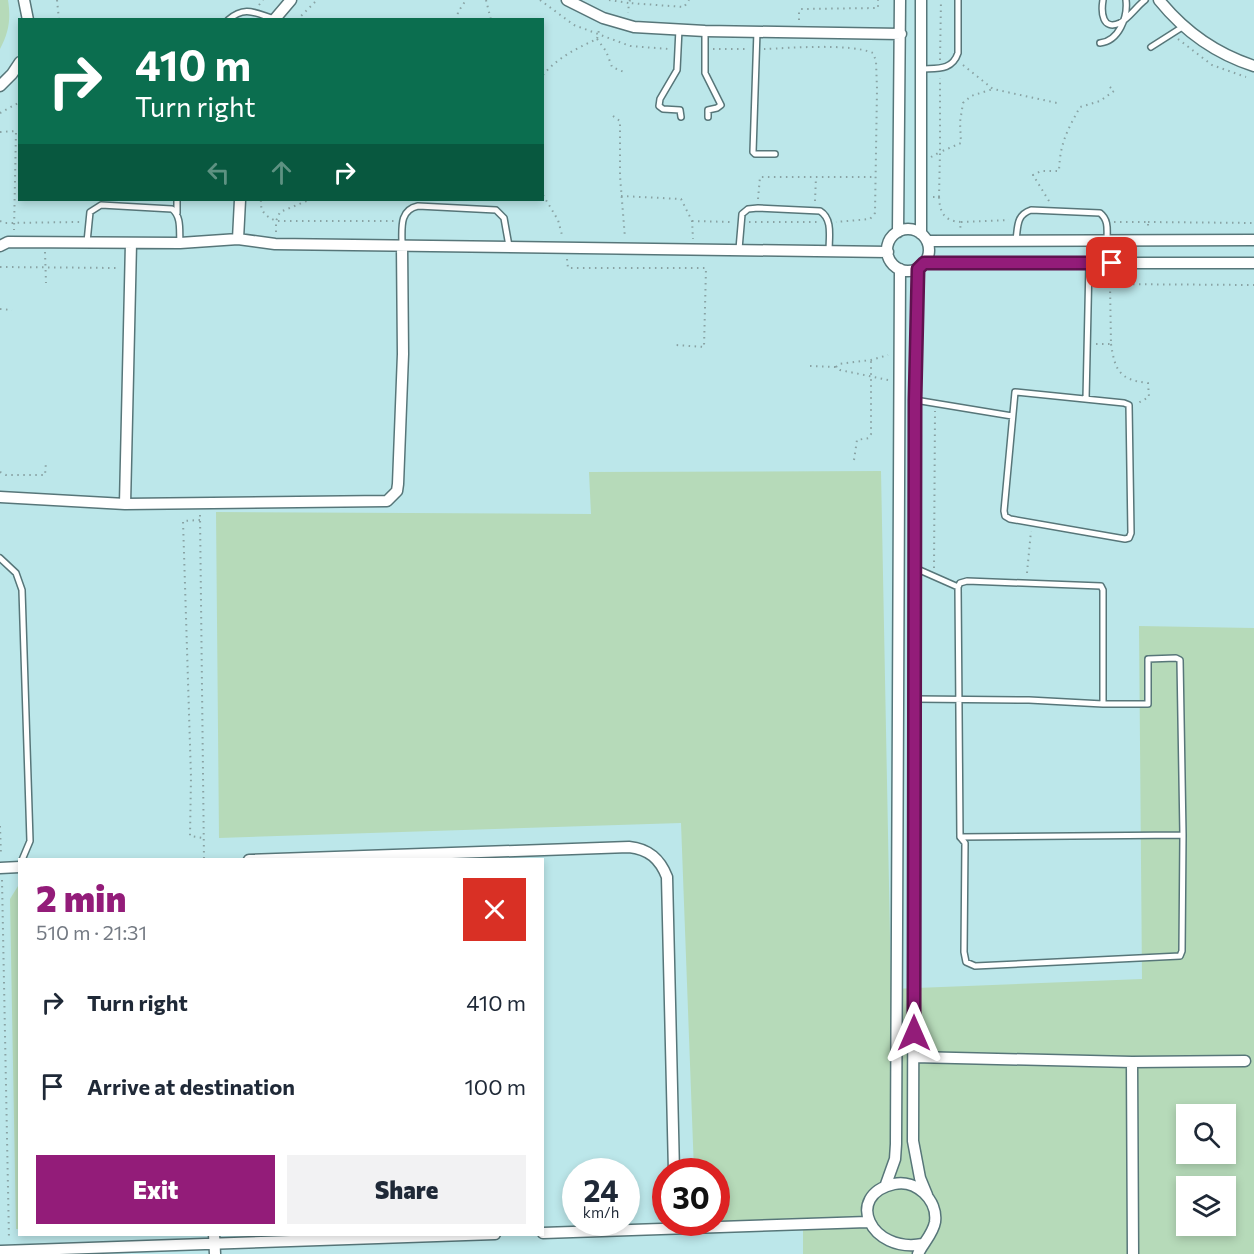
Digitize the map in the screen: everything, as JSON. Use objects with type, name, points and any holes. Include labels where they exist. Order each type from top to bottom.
[{"type":"street","points":[[24,0],[28,18]]},
{"type":"street","points":[[275,18],[291,0]]},
{"type":"street","points":[[567,0],[603,18],[634,27],[705,31],[901,34]]},
{"type":"street","points":[[898,232],[900,0]]},
{"type":"street","points":[[921,0],[921,196],[924,237],[929,252],[921,266],[915,400],[913,1141],[920,1178],[933,1207],[935,1221],[931,1233],[920,1249],[902,1252],[883,1249],[869,1231],[867,1222],[870,1201],[876,1193],[896,1183],[908,1184],[927,1195]]},
{"type":"street","points":[[1159,0],[1184,26],[1214,50],[1254,66]]},
{"type":"street","points":[[0,86],[18,65]]},
{"type":"street","points":[[238,239],[240,201]]},
{"type":"street","points":[[1254,240],[959,240],[924,237],[910,230],[898,232],[890,241],[888,252],[892,262],[906,271],[921,266],[1254,263]]},
{"type":"street","points":[[6,241],[180,243],[238,239],[276,243],[888,252]]},
{"type":"street","points":[[125,504],[131,243]]},
{"type":"street","points":[[0,497],[125,504],[380,502],[393,497],[398,484],[403,354],[402,244]]},
{"type":"street","points":[[885,1187],[895,1159],[896,1144],[900,269]]},
{"type":"street","points":[[307,858],[629,847],[640,848],[657,859],[667,877],[674,1158]]},
{"type":"street","points":[[1,868],[18,864]]},
{"type":"street","points":[[914,1057],[1132,1062],[1245,1061]]},
{"type":"street","points":[[1132,1062],[1133,1254]]},
{"type":"street","points":[[730,1224],[867,1222]]},
{"type":"street","points":[[544,1233],[652,1226]]},
{"type":"street","points":[[0,1240],[4,1252],[439,1236]]},
{"type":"lane","points":[[921,69],[940,68],[951,65],[956,60],[958,53],[957,0]]},
{"type":"lane","points":[[1103,0],[1103,21],[1110,24],[1123,21],[1145,0]]},
{"type":"lane","points":[[1100,44],[1113,39],[1123,21],[1126,0]]},
{"type":"lane","points":[[231,18],[240,11],[247,10],[271,18]]},
{"type":"lane","points":[[1150,47],[1184,26]]},
{"type":"lane","points":[[679,29],[677,70],[658,106],[663,109],[680,110],[681,117]]},
{"type":"lane","points":[[705,31],[705,73],[721,105],[708,110],[708,117]]},
{"type":"lane","points":[[757,31],[753,152],[755,154],[775,154]]},
{"type":"lane","points":[[177,201],[180,243]]},
{"type":"lane","points":[[87,242],[90,212],[101,205],[168,208],[177,213]]},
{"type":"lane","points":[[402,244],[403,221],[406,212],[411,207],[418,206],[490,208],[501,213],[504,218],[508,246]]},
{"type":"lane","points":[[739,250],[740,218],[744,211],[758,208],[815,210],[825,213],[829,222],[829,251]]},
{"type":"lane","points":[[1016,240],[1018,219],[1030,210],[1100,213],[1107,222],[1107,240]]},
{"type":"lane","points":[[1086,399],[1089,263]]},
{"type":"lane","points":[[1017,392],[1086,399],[1124,403],[1130,408],[1130,538],[1010,519],[1004,514],[1013,396],[1017,392]]},
{"type":"lane","points":[[915,400],[1012,416]]},
{"type":"lane","points":[[0,558],[16,573],[22,590],[30,841],[22,858]]},
{"type":"lane","points":[[915,568],[958,587]]},
{"type":"lane","points":[[915,699],[960,700],[1029,700],[1103,704],[1149,704],[1148,659],[1176,658],[1180,660],[1183,835],[1182,951],[1180,956],[975,966],[966,962],[965,959],[965,843],[960,837],[960,700],[958,587],[960,583],[967,581],[1097,584],[1102,588],[1103,704]]},
{"type":"lane","points":[[960,837],[1183,835]]},
{"type":"path","points":[[57,0],[59,18]]},
{"type":"path","points":[[299,18],[317,0]]},
{"type":"path","points":[[457,18],[458,12],[466,0]]},
{"type":"path","points":[[486,0],[490,18]]},
{"type":"path","points":[[540,0],[574,25],[630,46],[678,49]]},
{"type":"path","points":[[609,0],[684,7],[689,0]]},
{"type":"path","points":[[799,32],[799,11],[801,9],[878,8],[878,0]]},
{"type":"path","points":[[941,0],[939,209],[944,217],[953,222],[1018,219]]},
{"type":"path","points":[[625,25],[630,2]]},
{"type":"path","points":[[603,18],[597,39],[606,51],[612,67],[624,72]]},
{"type":"path","points":[[544,74],[568,53],[597,39]]},
{"type":"path","points":[[692,220],[829,222],[870,219],[875,213],[877,89],[876,61],[873,52],[824,48],[705,48]]},
{"type":"path","points":[[956,60],[993,89],[1057,103]]},
{"type":"path","points":[[1054,210],[1033,175],[1041,171],[1059,171],[1060,152],[1065,136],[1080,107],[1100,101],[1114,91],[1107,84]]},
{"type":"path","points":[[921,161],[961,143],[960,122],[963,102],[971,96],[993,89]]},
{"type":"path","points":[[0,113],[18,103]]},
{"type":"path","points":[[613,116],[620,122],[621,196],[627,249]]},
{"type":"path","points":[[0,132],[16,131],[14,222],[6,241]]},
{"type":"path","points":[[758,208],[760,177],[876,177]]},
{"type":"path","points":[[815,210],[816,177]]},
{"type":"path","points":[[621,196],[681,199],[692,220],[693,250]]},
{"type":"path","points":[[921,196],[939,197]]},
{"type":"path","points":[[261,201],[260,208],[264,214],[276,221],[403,221]]},
{"type":"path","points":[[276,243],[276,221],[280,212],[306,201]]},
{"type":"path","points":[[0,221],[5,223],[89,222]]},
{"type":"path","points":[[959,240],[961,222]]},
{"type":"path","points":[[1107,222],[1254,223]]},
{"type":"path","points":[[1148,222],[1148,240]]},
{"type":"path","points":[[45,242],[46,283]]},
{"type":"path","points":[[0,267],[130,268]]},
{"type":"path","points":[[676,345],[704,347],[706,268]]},
{"type":"path","points":[[1088,284],[1254,285]]},
{"type":"path","points":[[1110,285],[1111,344],[1114,365],[1122,375],[1136,382],[1148,383],[1149,397],[1130,408]]},
{"type":"path","points":[[0,309],[12,310]]},
{"type":"path","points":[[1087,345],[1111,344]]},
{"type":"path","points":[[836,367],[840,364],[871,360],[899,352]]},
{"type":"path","points":[[854,460],[857,440],[869,438],[871,434],[871,360]]},
{"type":"path","points":[[810,366],[836,367],[840,370],[899,383]]},
{"type":"path","points":[[934,576],[935,403]]},
{"type":"path","points":[[0,472],[6,475],[45,475],[46,462]]},
{"type":"path","points":[[200,503],[204,858]]},
{"type":"path","points":[[200,520],[183,522],[190,836],[203,838]]},
{"type":"path","points":[[1027,583],[1031,522]]},
{"type":"path","points":[[0,826],[4,1252]]},
{"type":"shaded area","points":[[0,0],[1254,0],[1254,1254],[0,1254]]},
{"type":"green space","points":[[0,0],[8,0],[9,13],[7,31],[0,49]]},
{"type":"green space","points":[[881,471],[891,989],[1142,979],[1139,626],[1254,628],[1254,1254],[803,1254],[803,1225],[730,1226],[730,1158],[694,1158],[681,823],[219,838],[216,512],[591,514],[589,472]]},
{"type":"green space","points":[[18,886],[18,1229],[16,1229],[10,899]]},
{"type":"route","points":[[914,1033],[915,400],[918,269],[924,263],[1112,263]]}]
